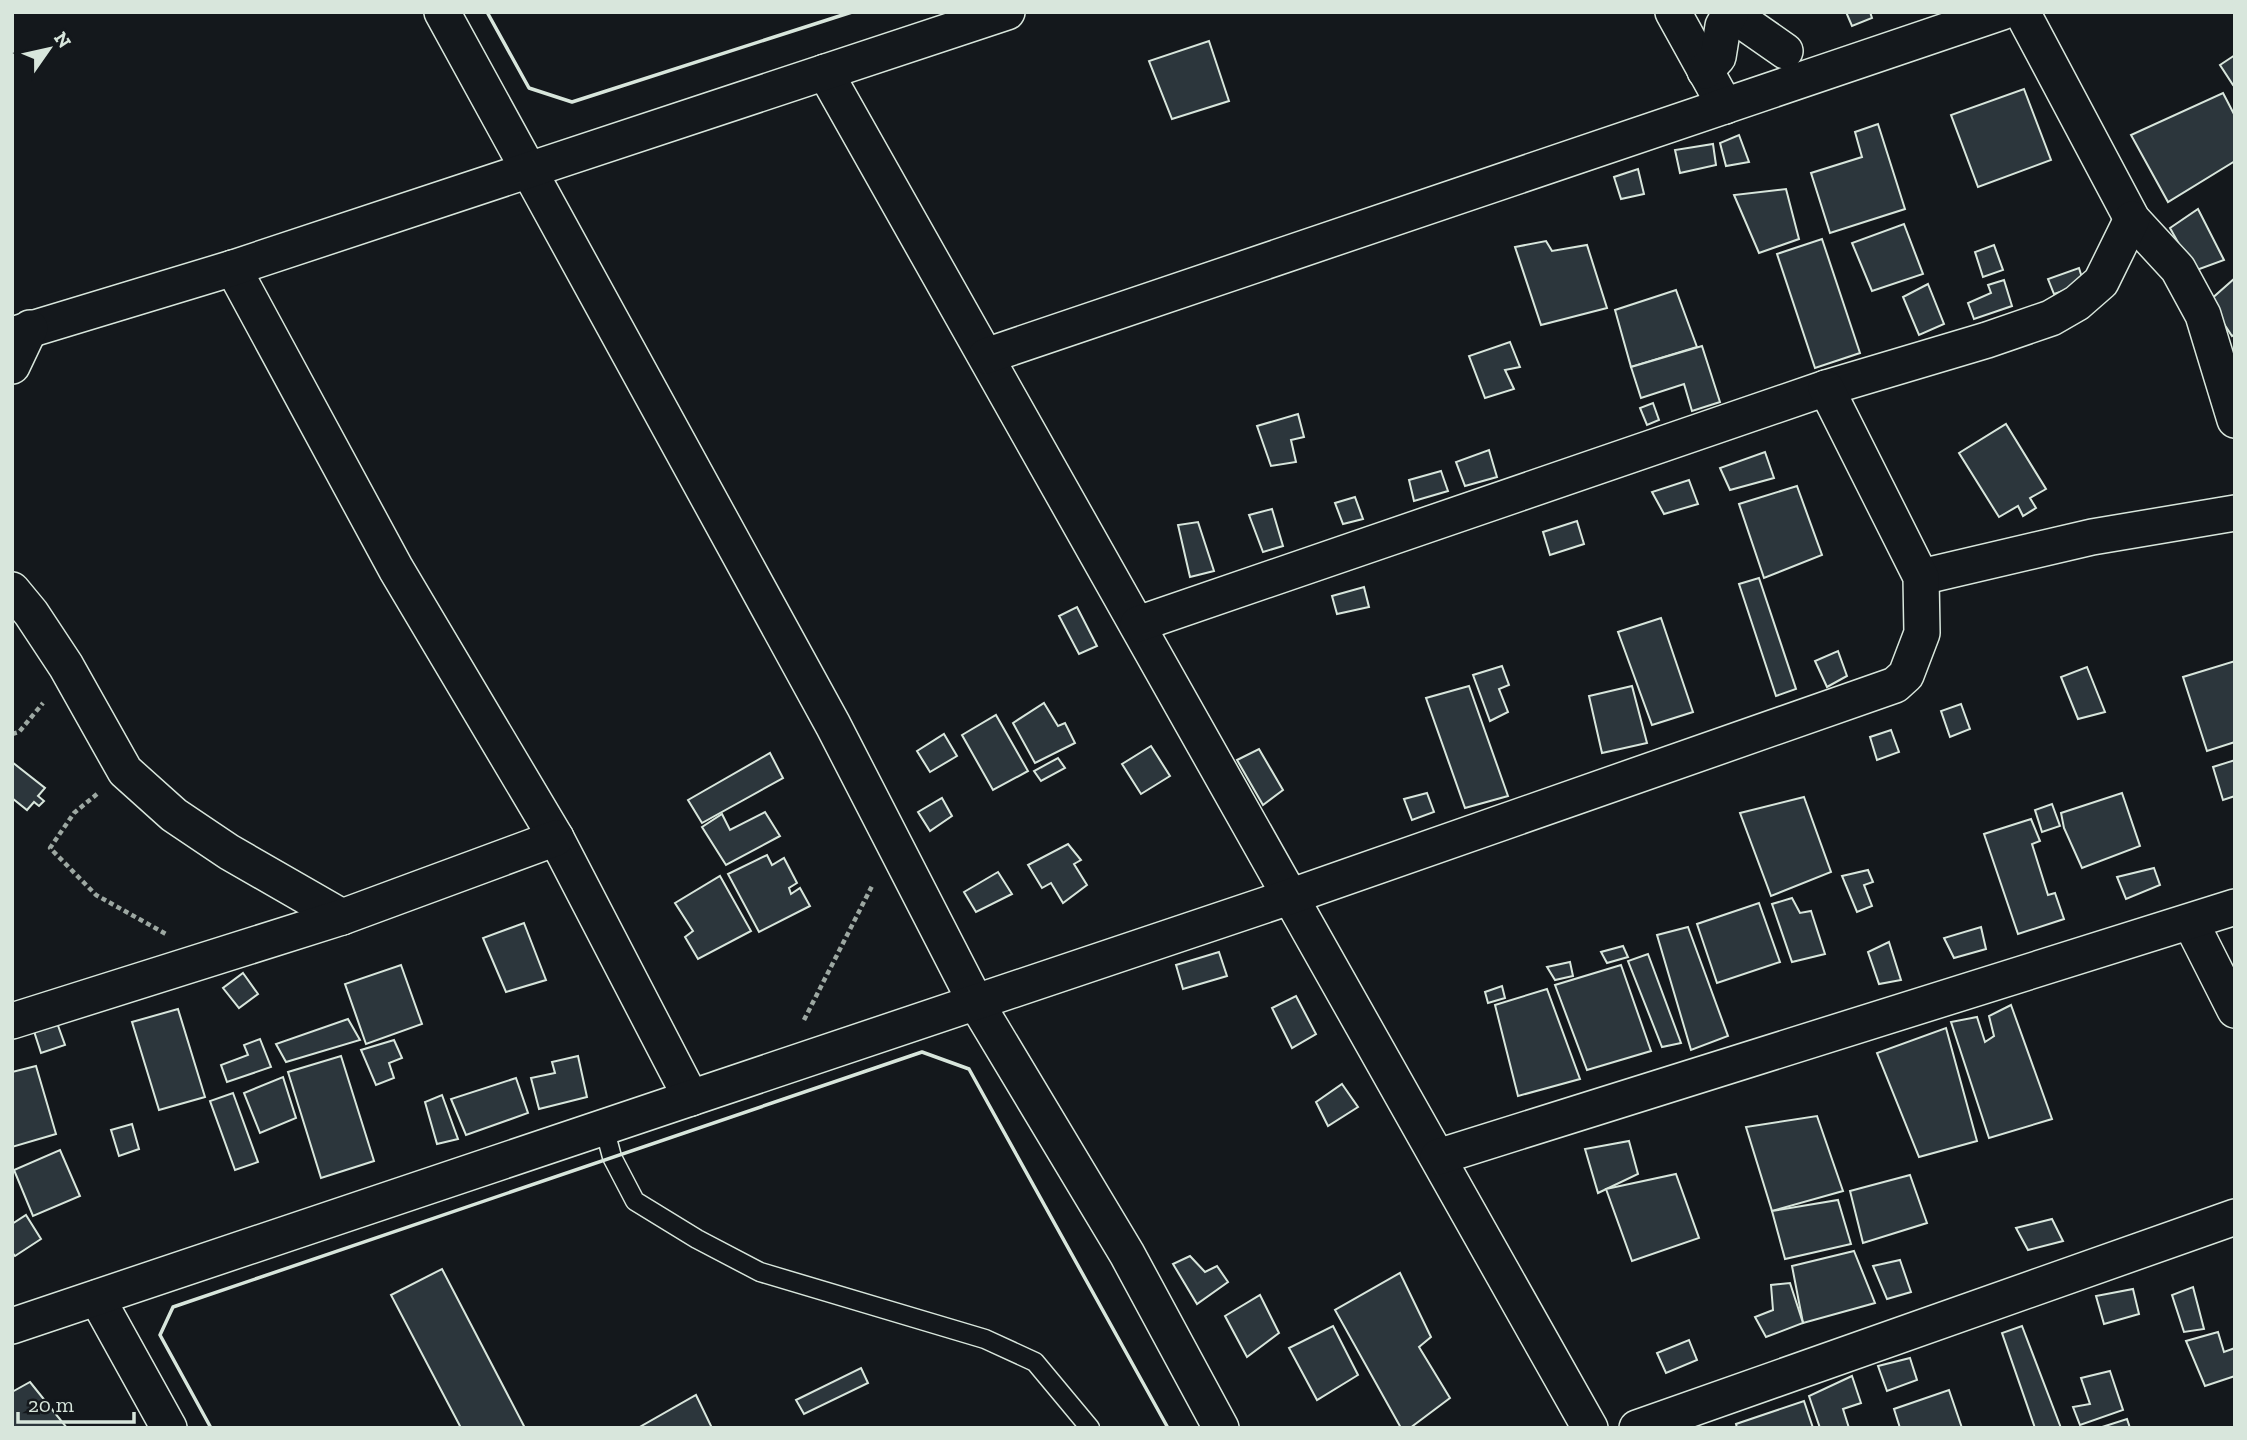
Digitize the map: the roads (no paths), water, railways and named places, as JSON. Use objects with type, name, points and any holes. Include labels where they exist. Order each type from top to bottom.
[{"type":"street","points":[[442,12],[833,725],[975,1001],[1127,1254],[1221,1428]]},
{"type":"street","points":[[12,366],[21,331],[123,303],[233,268],[1007,12]]},
{"type":"street","points":[[1672,12],[1725,106]]},
{"type":"street","points":[[1705,71],[1718,57],[1723,26],[1730,12],[1785,51]]},
{"type":"street","points":[[986,356],[2002,12]]},
{"type":"street","points":[[2022,12],[2132,219],[2178,269],[2203,315],[2235,420]]},
{"type":"street","points":[[825,72],[1590,1428]]},
{"type":"street","points":[[1138,624],[1826,388],[2051,318],[2077,303],[2101,282],[2132,219]]},
{"type":"street","points":[[233,268],[396,569],[556,838],[691,1098]]},
{"type":"street","points":[[12,1326],[1289,897],[1895,685],[1906,675],[1922,633],[1921,578],[1826,388]]},
{"type":"street","points":[[1921,578],[2092,537],[2235,513]]},
{"type":"street","points":[[12,590],[31,612],[66,666],[125,771],[185,823],[342,918]]},
{"type":"street","points":[[12,1021],[342,918],[556,838]]},
{"type":"street","points":[[1438,1157],[2235,907]]},
{"type":"street","points":[[2191,923],[2235,1010]]},
{"type":"street","points":[[1637,1428],[2235,1217]]},
{"type":"street","points":[[97,1298],[169,1428]]},
{"type":"lane","points":[[604,1127],[612,1157],[635,1201],[697,1239],[760,1272],[985,1339],[1035,1362],[1090,1428]]}]
